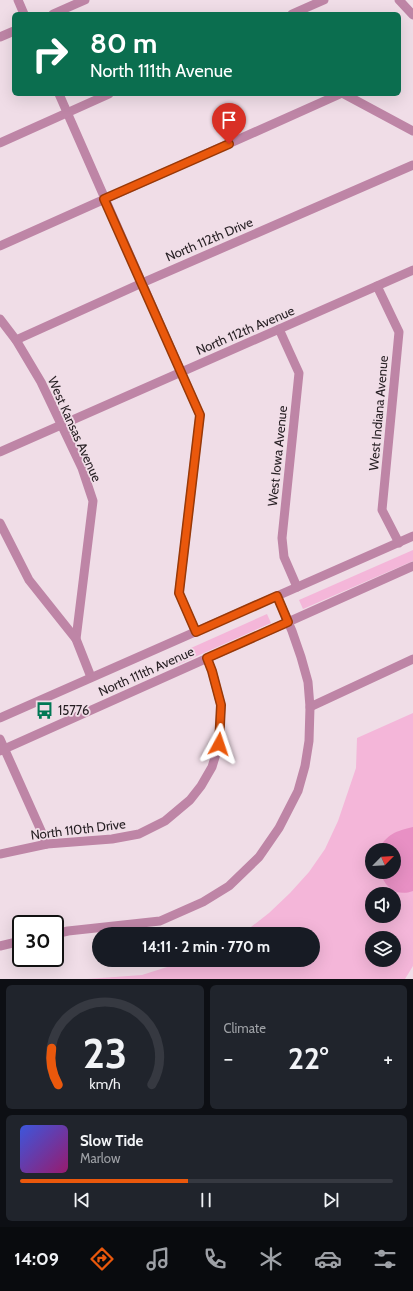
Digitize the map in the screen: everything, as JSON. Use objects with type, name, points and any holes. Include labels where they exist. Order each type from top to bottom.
[{"type":"street","points":[[18,0],[23,12]]},
{"type":"street","points":[[57,12],[84,0]]},
{"type":"street","points":[[297,12],[324,0]]},
{"type":"street","points":[[399,0],[401,4],[413,15]]},
{"type":"street","points":[[0,37],[12,32]]},
{"type":"street","points":[[60,96],[104,199],[182,371],[200,415],[179,593],[196,632]]},
{"type":"street","points":[[0,143],[104,96]]},
{"type":"street","points":[[0,246],[336,96]]},
{"type":"street","points":[[348,96],[413,130]]},
{"type":"street","name":"North 112th Drive","points":[[16,340],[142,283],[413,165]]},
{"type":"street","name":"North 112th Avenue","points":[[0,452],[413,270]]},
{"type":"street","name":"West Indiana Avenue","points":[[377,286],[398,332],[382,510],[399,543]]},
{"type":"street","name":"West Kansas Avenue","points":[[0,319],[16,340],[41,382],[82,468],[93,501],[76,639],[91,677]]},
{"type":"street","name":"West Iowa Avenue","points":[[279,329],[299,373],[282,538],[284,557],[297,587]]},
{"type":"street","points":[[0,523],[29,580],[76,639]]},
{"type":"street","name":"North 111th Avenue","points":[[1,714],[196,632],[413,536]]},
{"type":"street","name":"North 111th Avenue","points":[[2,750],[413,566]]},
{"type":"street","points":[[64,932],[160,922],[203,902],[230,886],[258,857],[279,828],[298,790],[309,741],[310,707],[308,682],[301,657],[277,596]]},
{"type":"street","name":"North 110th Drive","points":[[0,854],[46,844],[112,839],[139,834],[165,821],[190,800],[201,786],[212,767],[219,744],[221,705],[207,658]]},
{"type":"street","points":[[310,707],[413,659]]},
{"type":"street","points":[[0,739],[2,750],[46,844]]},
{"type":"street","points":[[0,946],[12,943]]},
{"type":"shaded area","points":[[413,550],[413,561],[303,609],[299,600]]},
{"type":"shaded area","points":[[267,614],[271,623],[177,665],[173,656]]},
{"type":"shaded area","points":[[413,713],[413,966],[405,979],[87,979],[142,975],[167,967],[320,967],[320,927],[251,927],[269,913],[290,893],[309,872],[325,849],[338,821],[356,768],[357,738]]},
{"type":"shaded area","points":[[413,827],[413,891],[407,893],[401,893],[401,887],[388,887],[383,879],[401,879],[401,843],[383,843],[392,834]]},
{"type":"place","name":"15776","points":[[45,710]]},
{"type":"route","points":[[219,744],[221,705],[207,658],[288,622],[277,596],[196,632],[179,593],[200,415],[182,371],[104,199],[229,144]]}]
